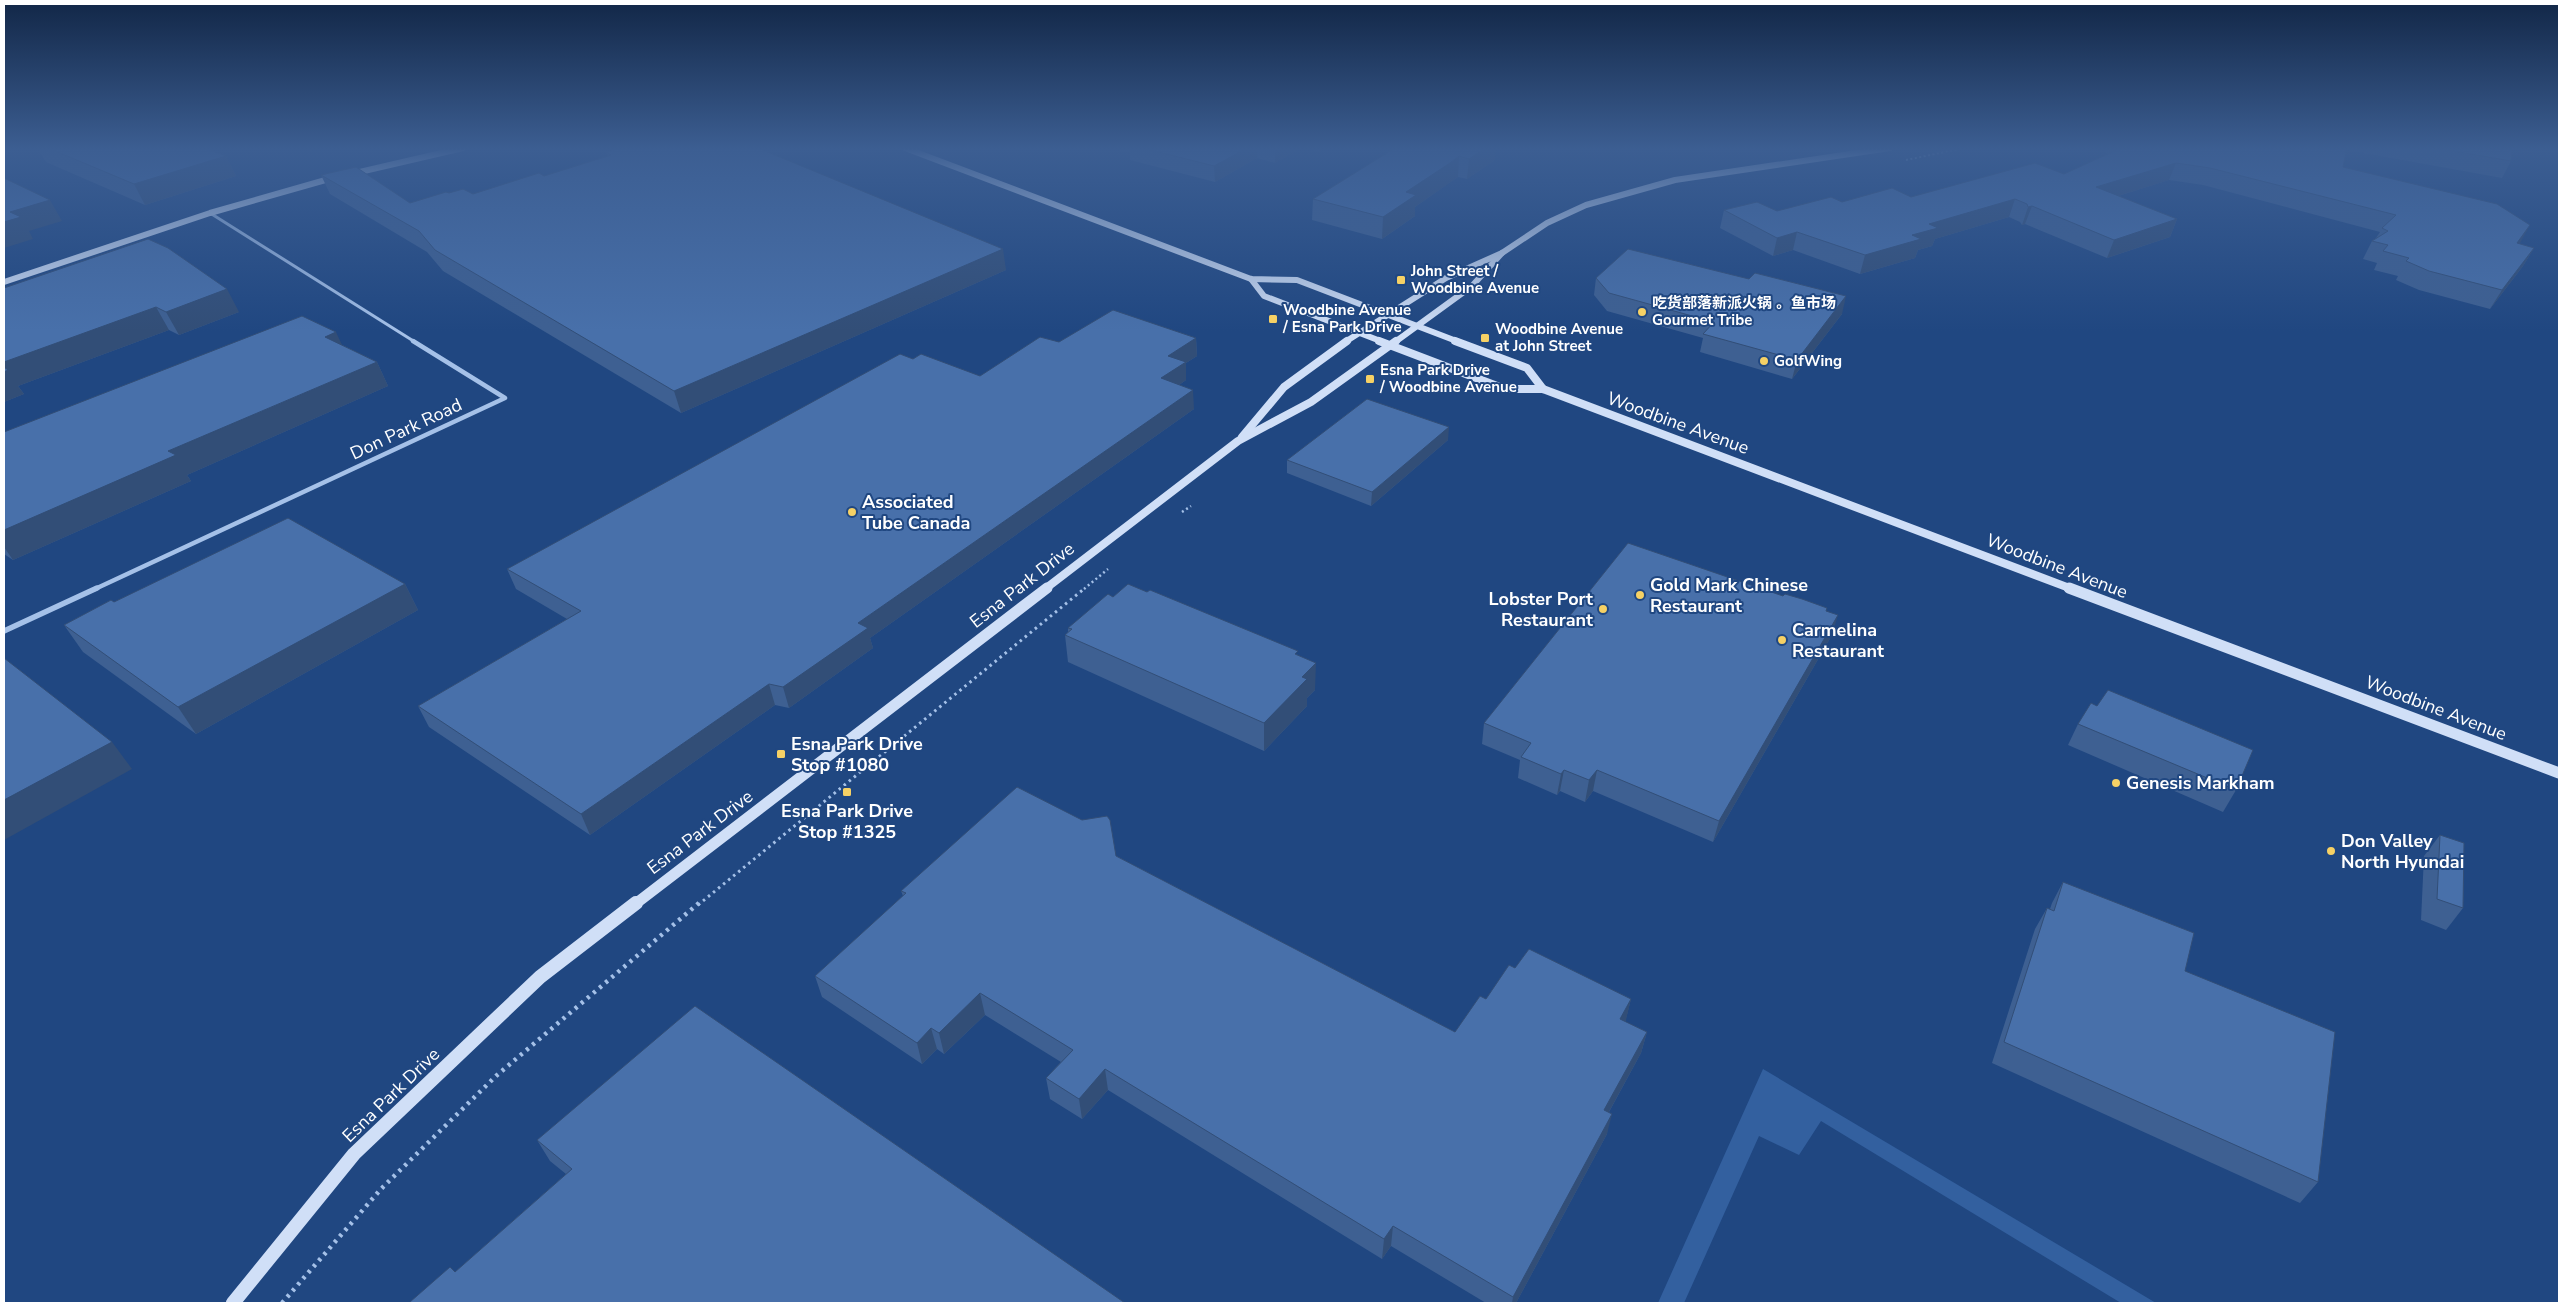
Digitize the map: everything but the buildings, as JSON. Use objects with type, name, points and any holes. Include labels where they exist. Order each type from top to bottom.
[{"type":"main road","points":[[4,282],[226,209]]},
{"type":"main road","name":"Woodbine Avenue","points":[[1065,209],[1251,280],[1297,280],[1527,368],[1542,389]]},
{"type":"main road","points":[[1502,253],[1546,223],[1577,209]]},
{"type":"main road","name":"Esna Park Drive","points":[[1238,441],[1284,387],[1357,333],[1446,278],[1502,253]]},
{"type":"main road","name":"Esna Park Drive","points":[[233,1303],[354,1154],[540,977],[1238,441],[1311,402],[1472,286],[1502,253]]},
{"type":"main road","name":"Woodbine Avenue","points":[[1251,280],[1264,296],[1505,389],[1542,389],[2559,773]]},
{"type":"street","name":"Don Park Road","points":[[4,631],[505,398],[210,214]]},
{"type":"path","points":[[1175,517],[1191,506]]},
{"type":"path","points":[[282,1303],[382,1189],[496,1076],[682,918],[1113,565]]},
{"type":"shaded area","points":[[1763,1069],[2156,1303],[2121,1303],[1821,1121],[1799,1155],[1759,1136],[1684,1303],[1658,1303]]},
{"type":"place","name":"John Street / Woodbine Avenue","points":[[1401,280]]},
{"type":"place","name":"吃货部落新派火锅 。鱼市场 Gourmet Tribe","points":[[1642,312]]},
{"type":"place","name":"Woodbine Avenue / Esna Park Drive","points":[[1273,319]]},
{"type":"place","name":"Woodbine Avenue at John Street","points":[[1485,338]]},
{"type":"place","name":"GolfWing","points":[[1764,361]]},
{"type":"place","name":"Esna Park Drive / Woodbine Avenue","points":[[1370,379]]},
{"type":"place","name":"Associated Tube Canada","points":[[852,512]]},
{"type":"place","name":"Gold Mark Chinese Restaurant","points":[[1640,595]]},
{"type":"place","name":"Lobster Port Restaurant","points":[[1603,609]]},
{"type":"place","name":"Carmelina Restaurant","points":[[1782,640]]},
{"type":"place","name":"Esna Park Drive Stop #1080","points":[[781,754]]},
{"type":"place","name":"Genesis Markham","points":[[2116,783]]},
{"type":"place","name":"Esna Park Drive Stop #1325","points":[[847,792]]},
{"type":"place","name":"Don Valley North Hyundai","points":[[2331,851]]}]
